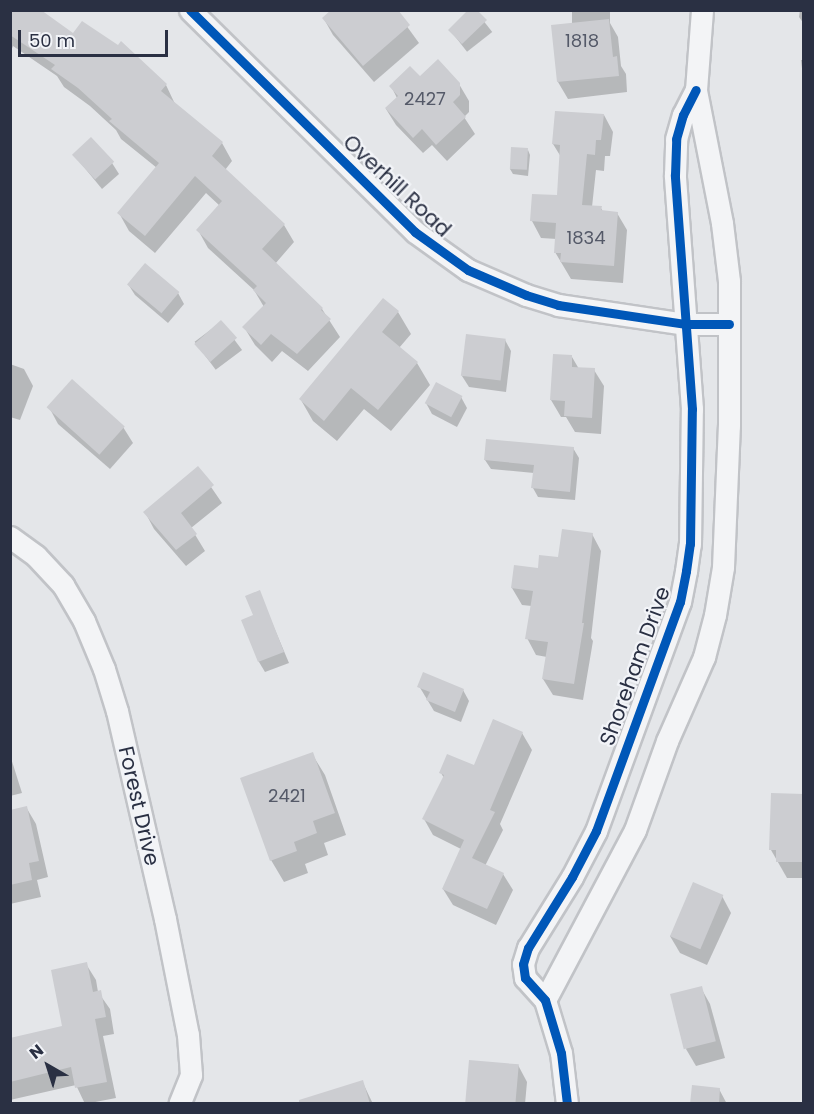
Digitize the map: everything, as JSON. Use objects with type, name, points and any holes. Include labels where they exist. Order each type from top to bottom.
[{"type":"street","name":"Overhill Road","points":[[190,10],[415,232],[468,270],[526,295],[558,305],[685,324],[729,324]]},
{"type":"street","name":"Shoreham Drive","points":[[696,90],[683,115],[676,148],[675,181],[693,453],[690,543],[684,581],[674,621],[596,831],[572,877],[528,948],[523,964],[525,978],[547,1006],[635,830],[667,741],[704,657],[723,567],[728,490],[729,281],[723,233],[696,90],[702,10]]},
{"type":"street","name":"Forest Drive","points":[[10,537],[36,556],[63,585],[84,621],[104,669],[117,711],[176,970],[188,1035],[191,1075],[189,1098]]},
{"type":"street","points":[[547,1006],[561,1053],[567,1104]]},
{"type":"building","points":[[10,10],[41,10],[73,33],[82,21],[118,45],[121,41],[167,84],[161,91],[223,142],[212,156],[285,224],[262,249],[323,308],[321,310],[331,319],[297,354],[271,334],[261,345],[242,327],[266,303],[253,290],[257,286],[196,230],[222,201],[195,176],[145,236],[117,213],[159,163],[109,121],[112,119],[78,88],[51,69],[55,65],[10,35]]},
{"type":"building","points":[[331,10],[398,10],[410,25],[363,66],[322,18]]},
{"type":"building","points":[[468,10],[477,10],[487,20],[462,44],[448,30]]},
{"type":"building","points":[[609,19],[613,57],[617,56],[619,76],[557,82],[551,25]]},
{"type":"building","points":[[438,59],[460,83],[460,95],[453,102],[466,117],[436,145],[422,129],[413,138],[385,108],[398,96],[389,86],[410,66],[420,76]]},
{"type":"building","points":[[555,111],[604,114],[601,140],[596,140],[595,155],[587,154],[582,205],[602,206],[601,210],[618,212],[614,266],[560,262],[561,253],[554,253],[556,223],[530,221],[532,194],[557,195],[560,145],[552,144]]},
{"type":"building","points":[[91,137],[114,162],[95,180],[72,155]]},
{"type":"building","points":[[511,147],[528,148],[527,170],[510,169]]},
{"type":"building","points":[[145,263],[179,292],[161,313],[127,284]]},
{"type":"building","points":[[383,298],[399,311],[382,332],[418,362],[378,410],[351,388],[324,421],[299,399]]},
{"type":"building","points":[[221,320],[237,338],[210,362],[194,344]]},
{"type":"building","points":[[466,334],[506,339],[501,381],[461,376]]},
{"type":"building","points":[[553,354],[572,355],[572,367],[595,368],[592,418],[564,416],[565,401],[550,400]]},
{"type":"building","points":[[72,379],[125,427],[99,455],[47,407]]},
{"type":"building","points":[[436,382],[462,396],[451,417],[425,403]]},
{"type":"building","points":[[486,439],[574,447],[570,492],[531,488],[534,465],[484,460]]},
{"type":"building","points":[[198,466],[214,485],[181,513],[197,534],[176,550],[143,512]]},
{"type":"building","points":[[562,529],[593,533],[582,623],[584,623],[574,684],[542,679],[548,642],[525,639],[533,591],[511,588],[514,565],[538,568],[539,555],[558,557]]},
{"type":"building","points":[[260,590],[284,652],[258,662],[241,620],[253,615],[245,596]]},
{"type":"building","points":[[423,672],[464,689],[455,712],[426,700],[430,692],[417,687]]},
{"type":"building","points":[[493,719],[523,732],[490,810],[495,812],[472,858],[504,873],[487,909],[442,889],[464,840],[422,819],[444,775],[439,773],[447,754],[474,765]]},
{"type":"building","points":[[313,752],[335,813],[313,821],[317,833],[294,842],[297,851],[270,861],[240,778]]},
{"type":"building","points":[[771,793],[804,794],[804,862],[776,862],[776,850],[769,850]]},
{"type":"building","points":[[27,806],[39,861],[29,863],[32,880],[10,885],[10,810]]},
{"type":"building","points":[[693,882],[723,895],[700,949],[670,936]]},
{"type":"building","points":[[87,962],[93,992],[101,990],[106,1017],[95,1019],[107,1082],[75,1088],[71,1067],[10,1082],[10,1038],[62,1026],[51,970]]},
{"type":"building","points":[[702,986],[716,1041],[684,1049],[670,994]]},
{"type":"building","points":[[469,1060],[519,1064],[515,1104],[465,1104]]},
{"type":"building","points":[[363,1080],[370,1104],[299,1104],[299,1100]]},
{"type":"building","points":[[692,1085],[720,1088],[719,1104],[690,1104]]},
{"type":"cycle path","points":[[190,10],[415,232],[468,270],[526,295],[558,305],[685,324],[729,324]]},
{"type":"cycle path","points":[[567,1104],[561,1053],[545,1000],[525,978],[523,964],[528,948],[572,877],[596,831],[680,602],[690,544],[692,409],[675,175],[676,139],[683,115],[696,90]]}]
